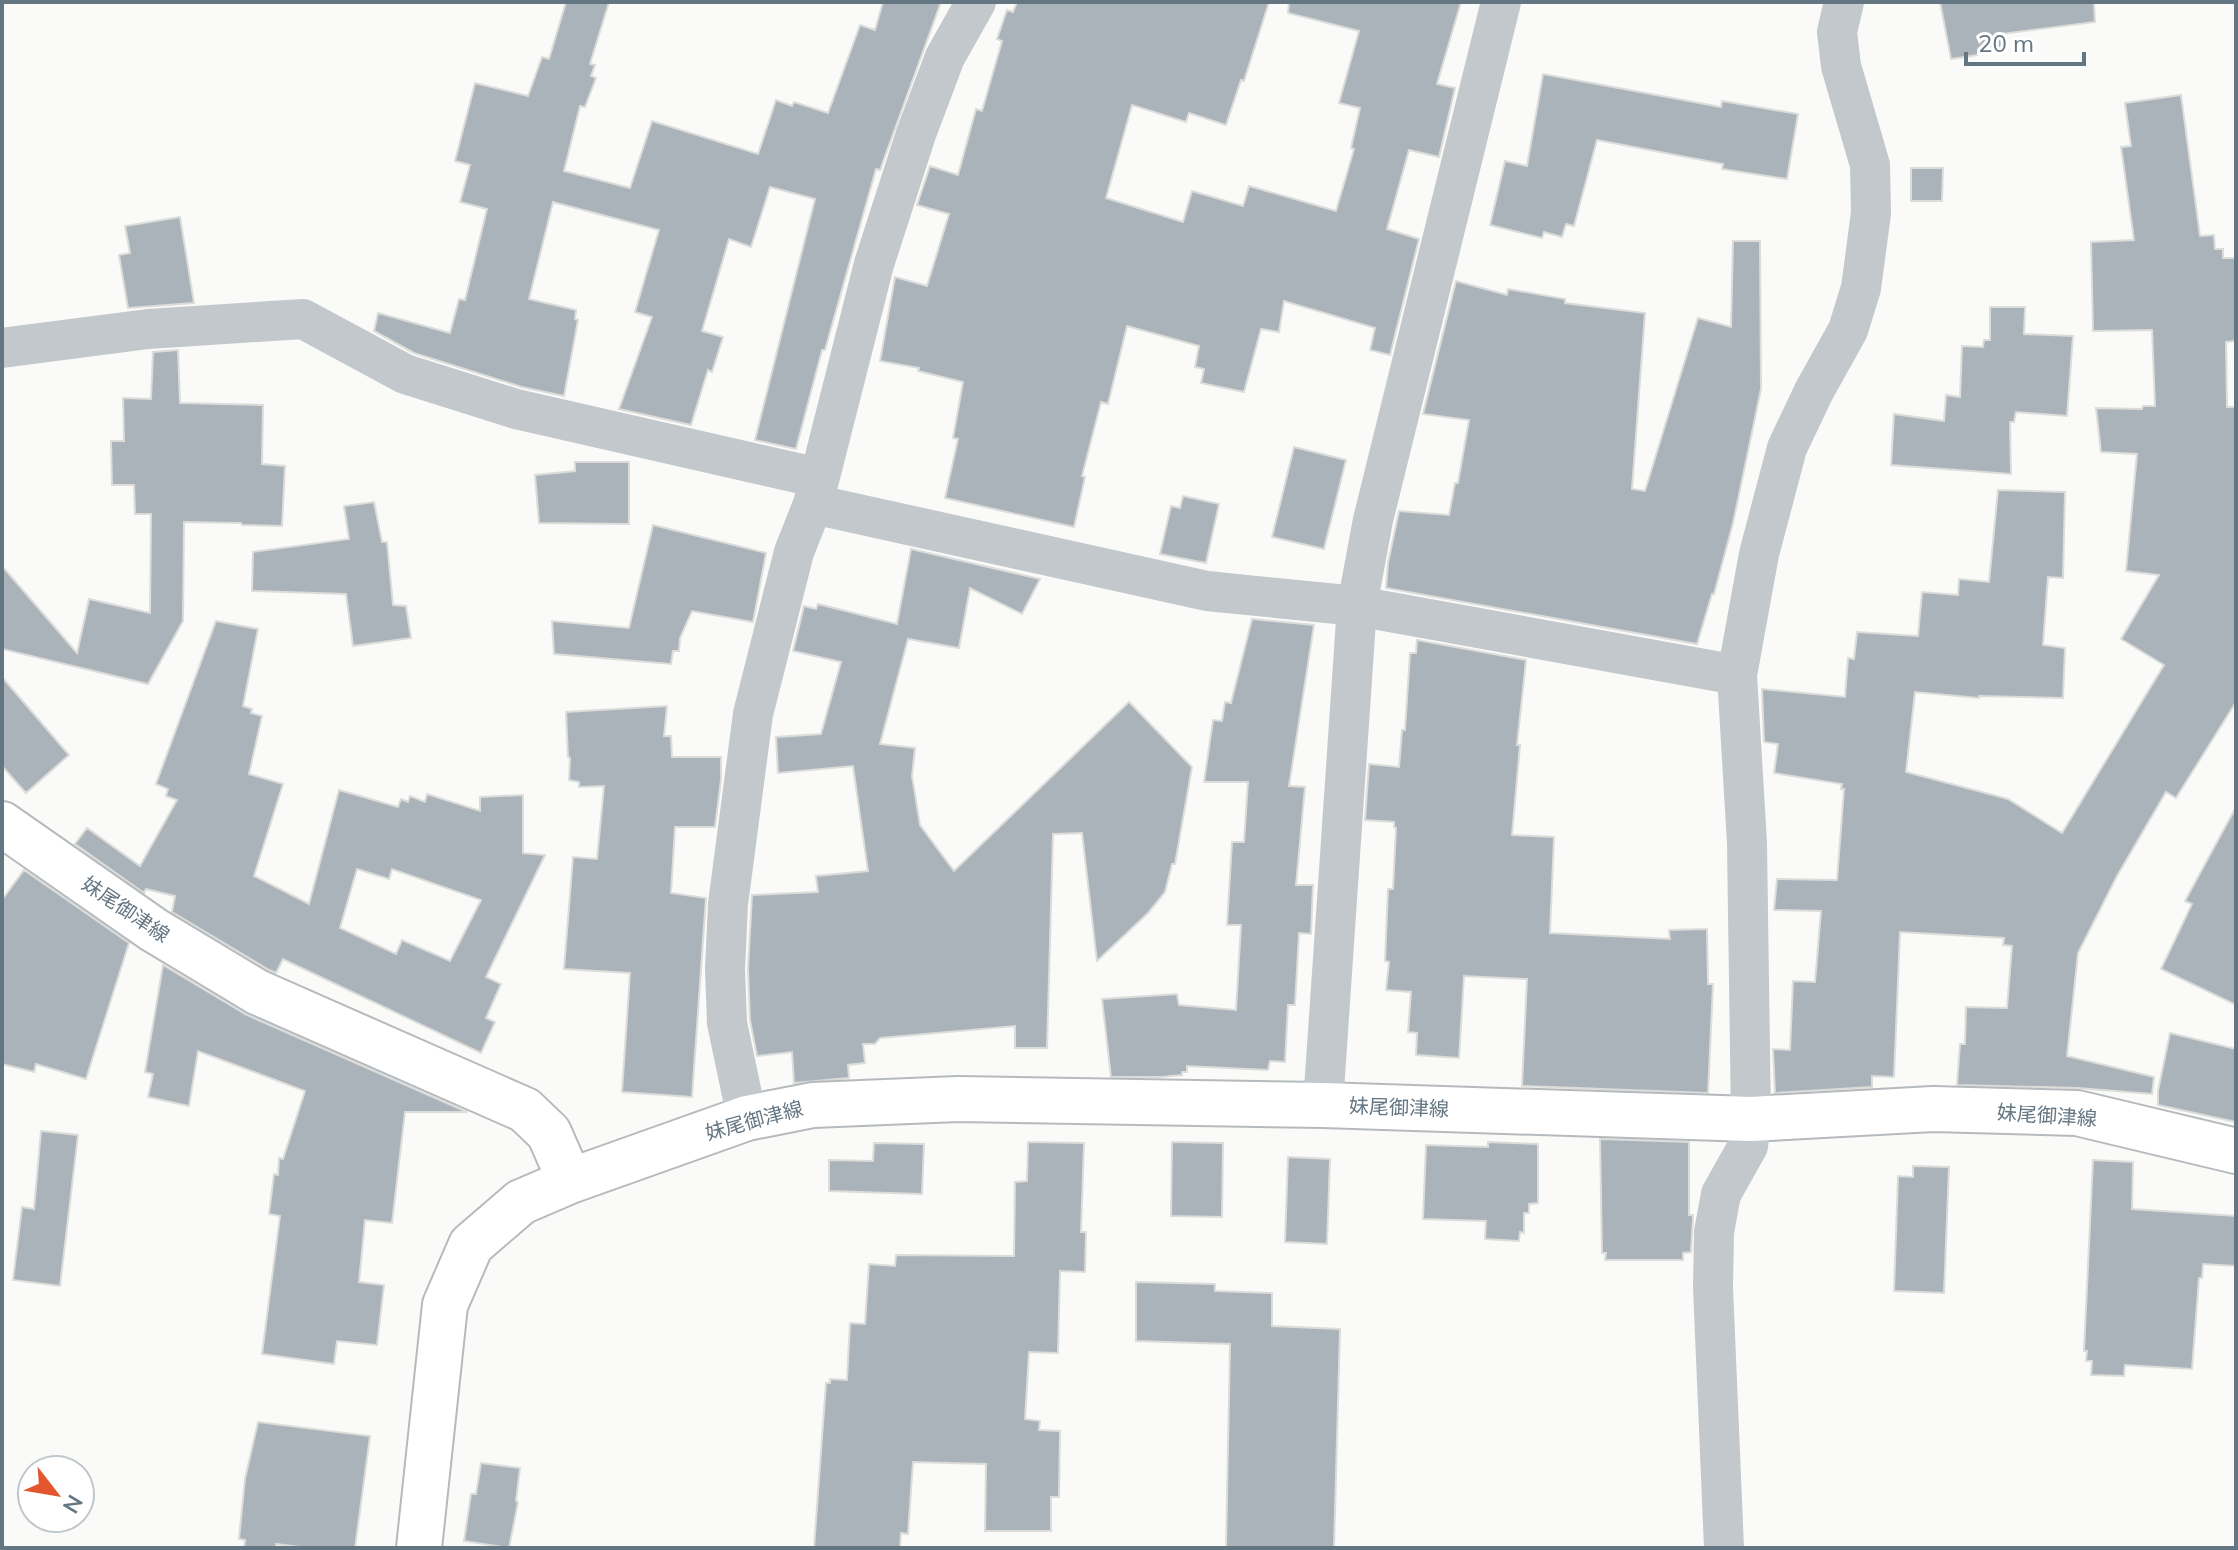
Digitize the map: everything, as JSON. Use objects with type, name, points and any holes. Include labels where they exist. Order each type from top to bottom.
[{"type":"main road","name":"妹尾御津線","points":[[2,824],[154,930],[257,992],[525,1110],[549,1133],[570,1181]]},
{"type":"main road","name":"妹尾御津線","points":[[419,1548],[445,1305],[471,1245],[521,1202],[570,1181],[747,1118],[813,1105],[958,1099],[1323,1105],[1751,1119],[1933,1109],[2077,1113],[2236,1151]]},
{"type":"street","points":[[747,1118],[727,1023],[728,904],[753,714],[794,552],[816,491],[874,264],[945,57],[976,2]]},
{"type":"street","points":[[1323,1105],[1357,606],[1373,520],[1501,2]]},
{"type":"street","points":[[1724,1548],[1713,1287],[1714,1232],[1721,1194],[1748,1146],[1751,1119],[1747,843],[1737,675],[1759,554],[1787,448],[1848,330],[1861,288],[1871,213],[1870,165],[1841,66],[1837,32],[1844,2]]},
{"type":"street","points":[[2,348],[148,329],[303,319],[405,374],[516,409],[816,491],[1207,591],[1357,606],[1737,675]]},
{"type":"building","points":[[566,2],[609,2],[590,64],[595,65],[591,76],[596,78],[585,107],[580,106],[564,171],[630,188],[652,121],[758,154],[776,100],[792,106],[794,102],[828,113],[860,25],[875,30],[883,2],[941,2],[880,170],[876,169],[796,449],[755,440],[815,199],[770,187],[751,247],[729,239],[702,331],[723,337],[712,372],[708,370],[691,425],[619,409],[652,317],[635,312],[659,230],[553,202],[529,299],[576,310],[575,319],[578,320],[564,396],[522,387],[414,353],[374,331],[378,313],[450,333],[459,299],[465,300],[487,209],[460,202],[470,165],[455,161],[475,83],[528,96],[542,57],[549,59]]},
{"type":"building","points":[[1017,2],[1269,2],[1244,81],[1241,80],[1226,125],[1189,113],[1186,122],[1132,105],[1106,198],[1183,222],[1192,191],[1243,206],[1249,186],[1336,211],[1354,149],[1351,148],[1360,108],[1339,103],[1359,31],[1288,13],[1289,2],[1461,2],[1437,84],[1455,88],[1439,157],[1409,150],[1387,229],[1419,239],[1390,355],[1370,350],[1375,328],[1284,301],[1279,332],[1261,329],[1244,392],[1201,383],[1204,369],[1195,367],[1199,346],[1127,326],[1108,404],[1101,402],[1082,476],[1085,477],[1074,527],[945,498],[958,439],[953,438],[963,382],[918,371],[919,368],[880,361],[895,277],[927,286],[949,214],[917,205],[930,166],[958,175],[976,109],[982,111],[1002,41],[997,39],[1007,10],[1013,12]]},
{"type":"building","points":[[1940,2],[2094,2],[2095,22],[2001,34],[2004,51],[1951,59]]},
{"type":"building","points":[[1543,74],[1721,107],[1722,101],[1798,114],[1787,179],[1722,169],[1723,164],[1597,140],[1574,226],[1566,224],[1562,237],[1544,232],[1542,238],[1490,225],[1505,161],[1527,166]]},
{"type":"building","points":[[2181,95],[2200,236],[2214,235],[2215,249],[2223,249],[2223,258],[2236,258],[2236,341],[2226,342],[2227,407],[2236,407],[2236,702],[2176,798],[2166,792],[2117,876],[2078,953],[2067,1056],[2154,1077],[2152,1094],[2078,1088],[1957,1085],[1960,1044],[1965,1044],[1966,1007],[2007,1008],[2012,946],[2003,945],[2004,938],[1900,932],[1894,1077],[1872,1076],[1872,1087],[1775,1093],[1773,1049],[1790,1050],[1793,981],[1815,982],[1821,911],[1774,910],[1777,879],[1837,880],[1844,789],[1841,789],[1842,784],[1774,773],[1778,744],[1764,742],[1762,689],[1845,697],[1848,658],[1854,659],[1857,632],[1918,636],[1922,592],[1958,595],[1959,579],[1989,582],[1998,490],[2065,492],[2063,578],[2048,577],[2043,645],[2065,648],[2063,698],[1979,698],[1915,692],[1906,772],[2008,799],[2062,833],[2164,665],[2121,639],[2159,575],[2126,571],[2137,454],[2101,452],[2096,408],[2142,409],[2143,406],[2155,406],[2152,330],[2093,331],[2091,242],[2134,240],[2121,147],[2131,146],[2125,103]]},
{"type":"building","points":[[1911,168],[1943,168],[1942,201],[1911,201]]},
{"type":"building","points":[[180,217],[194,303],[128,308],[119,255],[130,253],[125,226]]},
{"type":"building","points":[[1733,241],[1760,241],[1761,389],[1733,523],[1697,644],[1386,588],[1399,511],[1449,515],[1455,483],[1458,483],[1469,420],[1423,414],[1456,281],[1507,295],[1508,289],[1565,299],[1565,303],[1645,313],[1632,489],[1645,491],[1698,318],[1731,327]]},
{"type":"building","points":[[1990,307],[2025,307],[2024,334],[2073,336],[2067,416],[2016,412],[2014,422],[2010,422],[2011,474],[1891,465],[1894,414],[1944,421],[1946,395],[1960,397],[1962,346],[1983,347],[1984,340],[1990,340]]},
{"type":"building","points":[[178,350],[180,403],[263,405],[262,464],[285,466],[282,526],[184,522],[183,621],[148,684],[2,649],[2,566],[77,653],[89,599],[150,613],[151,514],[135,514],[134,485],[112,485],[111,441],[124,441],[123,398],[151,399],[153,352]]},
{"type":"building","points":[[1294,447],[1346,460],[1324,549],[1272,537]]},
{"type":"building","points":[[575,462],[629,462],[629,524],[539,523],[535,475],[575,471]]},
{"type":"building","points":[[1183,496],[1219,504],[1206,563],[1160,554],[1171,506],[1180,508]]},
{"type":"building","points":[[374,502],[382,542],[387,542],[393,605],[406,606],[411,638],[353,646],[346,594],[252,591],[253,552],[349,539],[344,506]]},
{"type":"building","points":[[653,525],[766,553],[753,622],[692,611],[680,638],[679,651],[673,651],[671,664],[554,654],[552,621],[629,628]]},
{"type":"building","points":[[911,549],[1040,579],[1022,614],[970,588],[959,648],[908,639],[880,744],[915,748],[912,776],[920,825],[954,871],[1129,702],[1192,767],[1175,864],[1172,864],[1165,892],[1148,913],[1097,961],[1082,833],[1053,834],[1047,1048],[1015,1048],[1015,1026],[880,1038],[875,1044],[863,1044],[865,1063],[848,1065],[849,1078],[794,1083],[792,1052],[757,1056],[750,1020],[748,969],[752,895],[818,892],[816,876],[868,871],[853,766],[778,773],[776,737],[821,734],[841,662],[793,651],[804,606],[816,609],[818,604],[897,624]]},
{"type":"building","points":[[1252,619],[1314,625],[1289,786],[1305,787],[1296,885],[1313,885],[1311,934],[1299,933],[1295,1005],[1288,1005],[1285,1062],[1270,1061],[1268,1070],[1187,1066],[1187,1072],[1182,1072],[1182,1075],[1111,1077],[1102,999],[1177,994],[1179,1005],[1236,1010],[1241,925],[1227,925],[1232,842],[1244,842],[1248,782],[1204,782],[1213,720],[1222,721],[1225,702],[1231,703]]},
{"type":"building","points":[[216,621],[258,629],[243,706],[252,709],[251,713],[262,716],[249,774],[283,784],[254,876],[309,904],[339,790],[398,807],[401,799],[408,802],[410,796],[425,802],[427,794],[480,811],[480,797],[523,795],[523,853],[545,855],[486,977],[501,984],[486,1018],[495,1022],[481,1053],[283,959],[276,973],[269,970],[172,912],[175,896],[146,889],[144,893],[75,844],[87,828],[140,866],[177,800],[166,796],[168,789],[156,784]],"holes":[[[357,869],[389,879],[392,869],[481,900],[450,961],[402,940],[396,954],[340,928]]]},
{"type":"building","points":[[1417,640],[1526,660],[1512,835],[1554,837],[1550,933],[1670,939],[1669,930],[1707,929],[1708,984],[1713,984],[1708,1093],[1522,1086],[1527,979],[1464,976],[1459,1058],[1416,1055],[1417,1033],[1408,1032],[1411,992],[1386,990],[1389,962],[1385,961],[1388,889],[1393,889],[1396,828],[1394,822],[1365,820],[1369,764],[1399,767],[1402,730],[1405,730],[1410,653],[1416,653]]},
{"type":"building","points":[[2,677],[69,755],[26,793],[2,766]]},
{"type":"building","points":[[667,706],[664,736],[671,736],[672,757],[721,757],[715,827],[675,827],[671,893],[706,898],[692,1097],[622,1092],[630,973],[564,969],[573,857],[597,859],[604,786],[579,787],[579,782],[569,780],[566,712]]},
{"type":"building","points":[[2236,807],[2236,1005],[2161,969],[2192,904],[2185,901]]},
{"type":"building","points":[[24,870],[129,943],[86,1079],[36,1064],[34,1072],[2,1064],[2,900]]},
{"type":"building","points":[[163,965],[247,1015],[467,1112],[405,1112],[392,1223],[365,1220],[359,1282],[384,1285],[377,1345],[337,1341],[334,1364],[262,1354],[280,1216],[269,1214],[274,1174],[278,1175],[279,1158],[283,1159],[305,1091],[198,1051],[189,1106],[148,1097],[153,1074],[145,1072]]},
{"type":"building","points":[[2170,1033],[2236,1049],[2236,1122],[2158,1105]]},
{"type":"building","points":[[41,1131],[78,1135],[60,1286],[13,1280],[22,1207],[34,1209]]},
{"type":"building","points":[[1600,1139],[1689,1142],[1689,1215],[1693,1218],[1691,1252],[1683,1253],[1683,1260],[1605,1260],[1606,1253],[1602,1253]]},
{"type":"building","points":[[1028,1142],[1084,1143],[1081,1232],[1086,1232],[1085,1272],[1060,1271],[1058,1353],[1029,1352],[1025,1419],[1040,1421],[1039,1430],[1060,1431],[1059,1497],[1051,1497],[1051,1531],[985,1531],[986,1464],[913,1462],[908,1534],[901,1533],[900,1548],[814,1548],[826,1383],[830,1383],[830,1379],[847,1380],[850,1323],[865,1324],[869,1264],[895,1266],[896,1255],[1014,1256],[1015,1182],[1027,1181]]},
{"type":"building","points":[[1172,1142],[1223,1143],[1222,1217],[1171,1216]]},
{"type":"building","points":[[1488,1142],[1538,1144],[1538,1203],[1529,1204],[1529,1213],[1524,1213],[1524,1233],[1520,1232],[1519,1241],[1485,1239],[1486,1221],[1423,1219],[1426,1145],[1488,1147]]},
{"type":"building","points":[[874,1143],[924,1144],[922,1194],[829,1191],[829,1160],[873,1161]]},
{"type":"building","points":[[1288,1157],[1330,1159],[1327,1244],[1285,1242]]},
{"type":"building","points":[[2093,1160],[2133,1162],[2132,1209],[2236,1216],[2236,1266],[2203,1264],[2202,1278],[2199,1278],[2192,1369],[2125,1365],[2124,1376],[2091,1375],[2092,1361],[2086,1361],[2087,1351],[2084,1351]]},
{"type":"building","points":[[1913,1166],[1949,1167],[1944,1293],[1894,1291],[1898,1176],[1913,1177]]},
{"type":"building","points":[[1136,1282],[1215,1284],[1215,1291],[1272,1293],[1272,1326],[1340,1329],[1334,1548],[1226,1548],[1230,1344],[1136,1341]]},
{"type":"building","points":[[258,1422],[370,1436],[355,1548],[307,1548],[276,1544],[276,1548],[244,1548],[245,1540],[239,1539],[245,1479]]},
{"type":"building","points":[[481,1463],[520,1468],[518,1502],[509,1548],[464,1541],[471,1494],[476,1494]]}]
